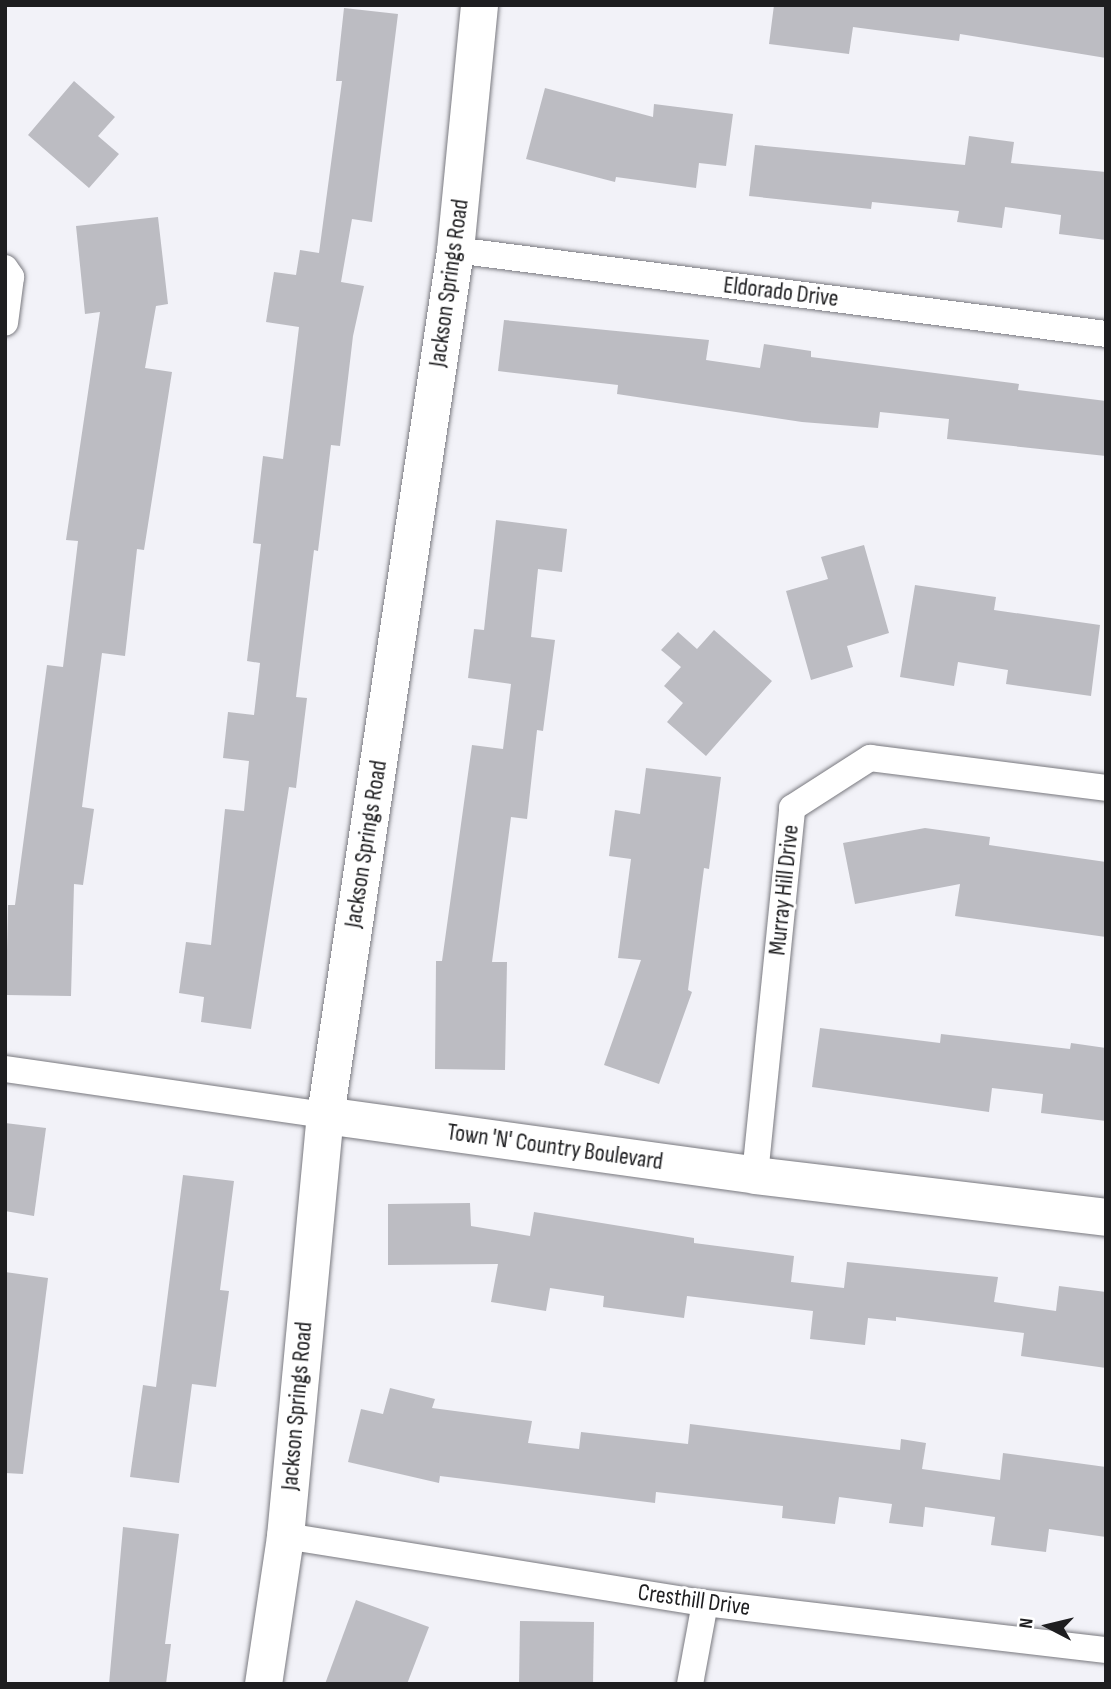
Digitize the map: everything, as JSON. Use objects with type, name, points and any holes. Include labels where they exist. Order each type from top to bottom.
[{"type":"street","name":"Jackson Springs Road","points":[[263,1684],[285,1536],[325,1115],[455,250],[479,5]]},
{"type":"street","name":"Eldorado Drive","points":[[455,250],[1106,334]]},
{"type":"street","points":[[5,268],[12,277],[5,323]]},
{"type":"street","name":"Murray Hill Drive","points":[[755,1175],[792,808],[870,758],[1106,788]]},
{"type":"street","name":"Town 'N' Country Boulevard","points":[[5,1069],[755,1175],[1106,1217]]},
{"type":"street","name":"Cresthill Drive","points":[[285,1536],[705,1603],[1106,1650]]},
{"type":"street","points":[[690,1684],[705,1603]]},
{"type":"building","points":[[774,5],[1106,5],[1106,58],[960,34],[959,41],[853,27],[849,54],[769,44]]},
{"type":"building","points":[[344,8],[398,14],[372,222],[352,219],[341,282],[364,286],[353,336],[340,446],[331,445],[318,551],[314,550],[296,697],[307,698],[296,788],[289,787],[251,1029],[201,1022],[204,997],[179,993],[186,942],[211,945],[225,809],[244,811],[249,761],[223,758],[228,712],[254,715],[260,663],[247,661],[261,544],[253,543],[263,456],[283,459],[299,327],[266,322],[274,272],[296,275],[300,250],[319,253],[342,81],[336,81]]},
{"type":"building","points":[[74,81],[115,117],[98,136],[119,154],[89,188],[28,135]]},
{"type":"building","points":[[545,88],[653,117],[654,104],[733,114],[726,166],[699,163],[696,188],[616,177],[615,182],[526,159]]},
{"type":"building","points":[[969,136],[1014,142],[1011,163],[1106,172],[1106,240],[1059,234],[1061,215],[1005,207],[1002,228],[957,222],[959,211],[872,202],[871,209],[749,196],[755,145],[965,165]]},
{"type":"building","points":[[158,217],[168,304],[156,306],[145,368],[172,372],[144,550],[137,549],[125,656],[102,653],[82,807],[94,809],[83,885],[74,884],[71,996],[6,995],[8,905],[15,905],[47,665],[63,667],[78,541],[66,540],[100,312],[85,314],[76,226]]},
{"type":"building","points":[[504,320],[709,340],[706,360],[760,368],[764,344],[811,351],[811,357],[1019,384],[1018,390],[1106,401],[1106,456],[947,439],[949,419],[880,412],[878,428],[802,422],[617,394],[618,385],[498,371]]},
{"type":"building","points":[[496,520],[567,529],[562,572],[538,569],[531,637],[555,640],[543,731],[537,730],[527,819],[511,817],[492,962],[507,962],[505,1070],[435,1069],[436,961],[442,961],[472,745],[503,749],[511,684],[468,678],[474,629],[484,630]]},
{"type":"building","points":[[864,545],[889,633],[847,646],[853,667],[811,680],[786,591],[828,579],[821,557]]},
{"type":"building","points":[[915,585],[996,597],[994,610],[1100,625],[1091,696],[1006,684],[1008,670],[958,662],[954,686],[900,677]]},
{"type":"building","points":[[714,630],[772,681],[706,756],[667,722],[683,703],[664,686],[681,667],[661,650],[678,632],[697,649]]},
{"type":"building","points":[[646,768],[721,777],[709,869],[704,868],[688,990],[692,992],[659,1084],[604,1065],[641,960],[618,958],[631,859],[609,856],[615,810],[640,814]]},
{"type":"building","points":[[925,828],[990,837],[989,845],[1106,862],[1106,937],[955,916],[960,884],[855,904],[843,843]]},
{"type":"building","points":[[820,1028],[940,1043],[941,1034],[1070,1049],[1071,1043],[1106,1048],[1106,1121],[1041,1113],[1043,1094],[992,1088],[989,1112],[812,1087]]},
{"type":"building","points":[[5,1123],[46,1128],[34,1216],[5,1211]]},
{"type":"building","points":[[183,1175],[234,1181],[220,1290],[229,1291],[216,1387],[192,1384],[179,1483],[130,1477],[143,1385],[156,1387]]},
{"type":"building","points":[[470,1203],[471,1226],[530,1236],[534,1212],[694,1238],[694,1243],[794,1256],[791,1282],[844,1288],[847,1262],[998,1277],[994,1302],[1056,1311],[1059,1286],[1106,1292],[1106,1368],[1021,1356],[1024,1333],[896,1317],[896,1321],[868,1318],[865,1345],[810,1339],[813,1311],[687,1296],[684,1318],[603,1307],[604,1296],[550,1288],[546,1311],[491,1302],[498,1264],[388,1265],[388,1204]]},
{"type":"building","points":[[5,1272],[48,1278],[23,1474],[5,1473]]},
{"type":"building","points":[[390,1388],[435,1399],[432,1408],[532,1421],[528,1443],[579,1449],[581,1432],[688,1444],[690,1424],[900,1450],[901,1439],[926,1443],[922,1469],[1000,1480],[1003,1453],[1106,1467],[1106,1537],[1049,1529],[1046,1552],[991,1545],[995,1517],[925,1507],[923,1527],[889,1523],[892,1504],[839,1497],[835,1524],[782,1518],[783,1506],[656,1492],[655,1503],[440,1476],[439,1483],[348,1462],[361,1409],[383,1414]]},
{"type":"building","points":[[123,1527],[179,1534],[165,1644],[171,1644],[166,1684],[109,1684]]},
{"type":"building","points":[[356,1600],[429,1627],[407,1684],[325,1684]]},
{"type":"building","points":[[520,1621],[594,1622],[593,1684],[519,1684]]}]
